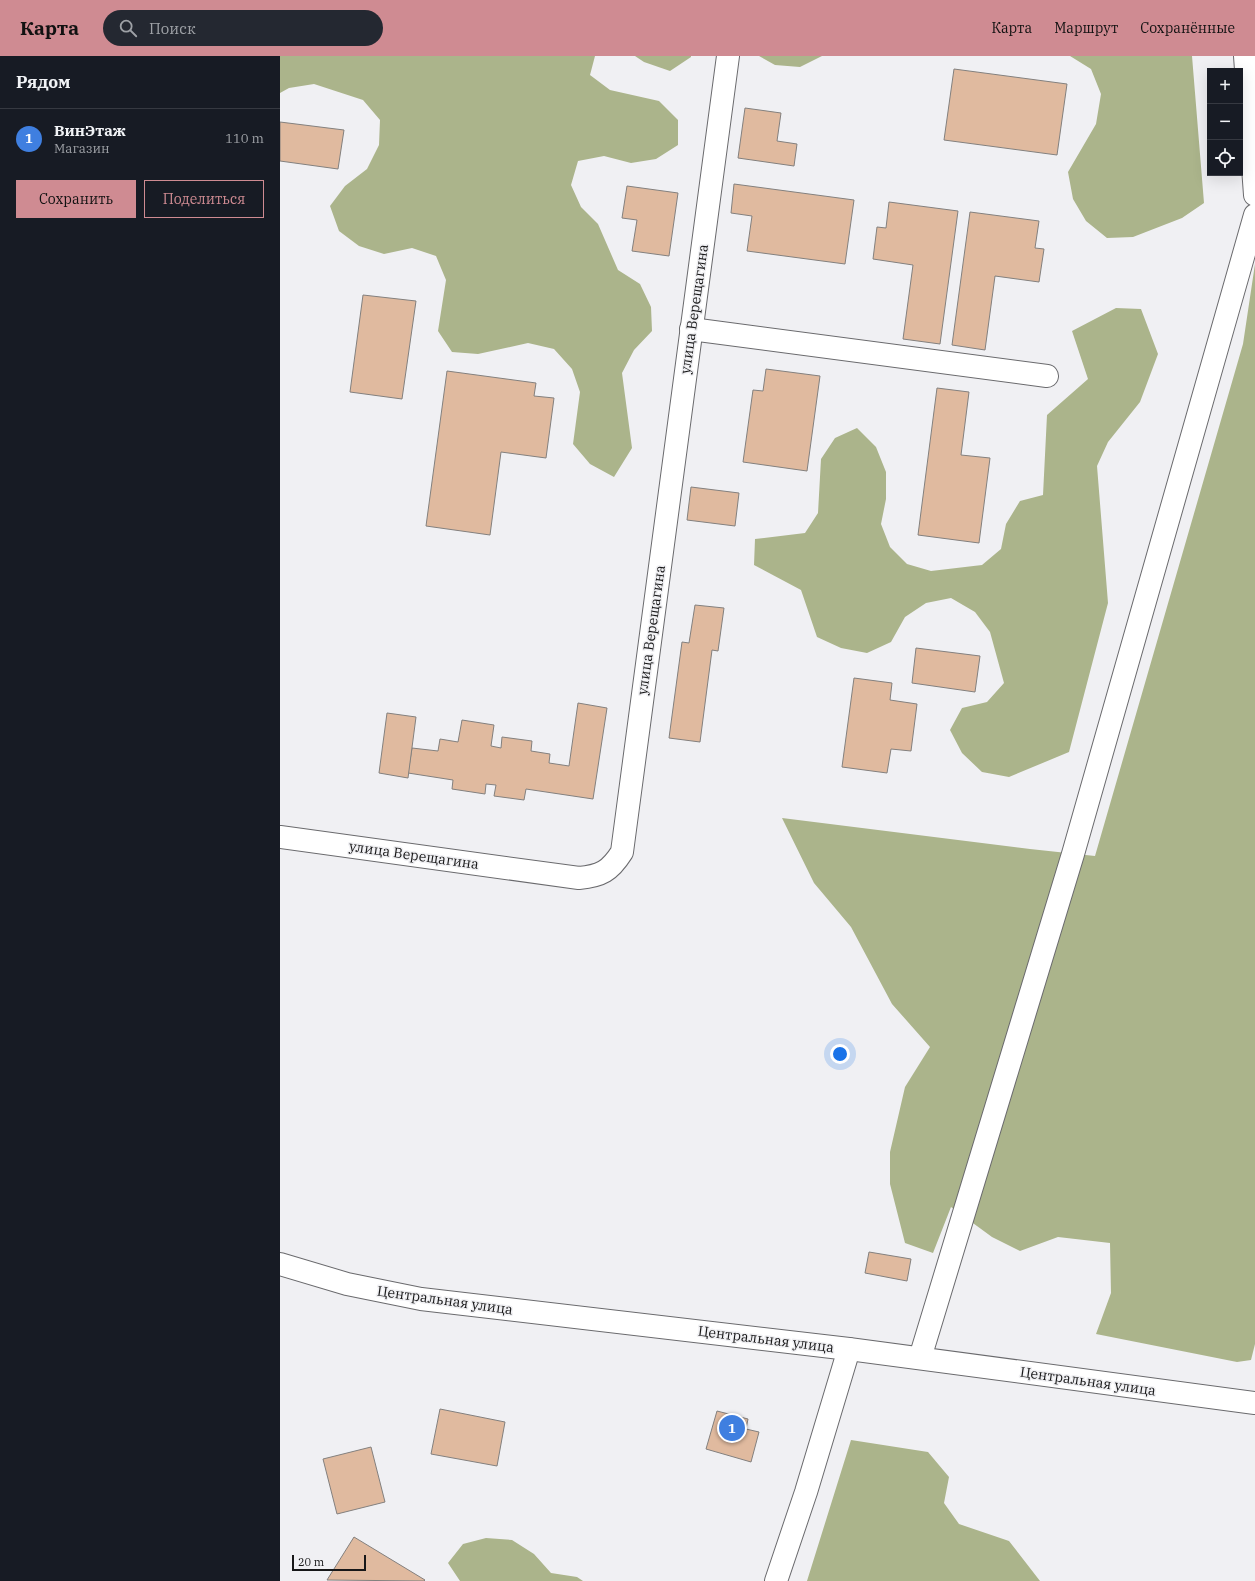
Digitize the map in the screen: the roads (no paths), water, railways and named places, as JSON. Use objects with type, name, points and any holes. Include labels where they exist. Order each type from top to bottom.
[{"type":"street","name":"улица Верещагина","points":[[280,837],[579,878],[605,872],[615,863],[622,852],[728,56]]},
{"type":"street","points":[[1245,56],[1255,195]]},
{"type":"street","points":[[920,1358],[1073,854],[1255,215]]},
{"type":"street","points":[[691,329],[1047,376]]},
{"type":"street","name":"Центральная улица","points":[[280,1264],[347,1284],[421,1299],[849,1349],[1255,1403]]},
{"type":"street","points":[[776,1581],[806,1492],[849,1349]]},
{"type":"place","name":"ВинЭтаж","points":[[732,1428]]}]
